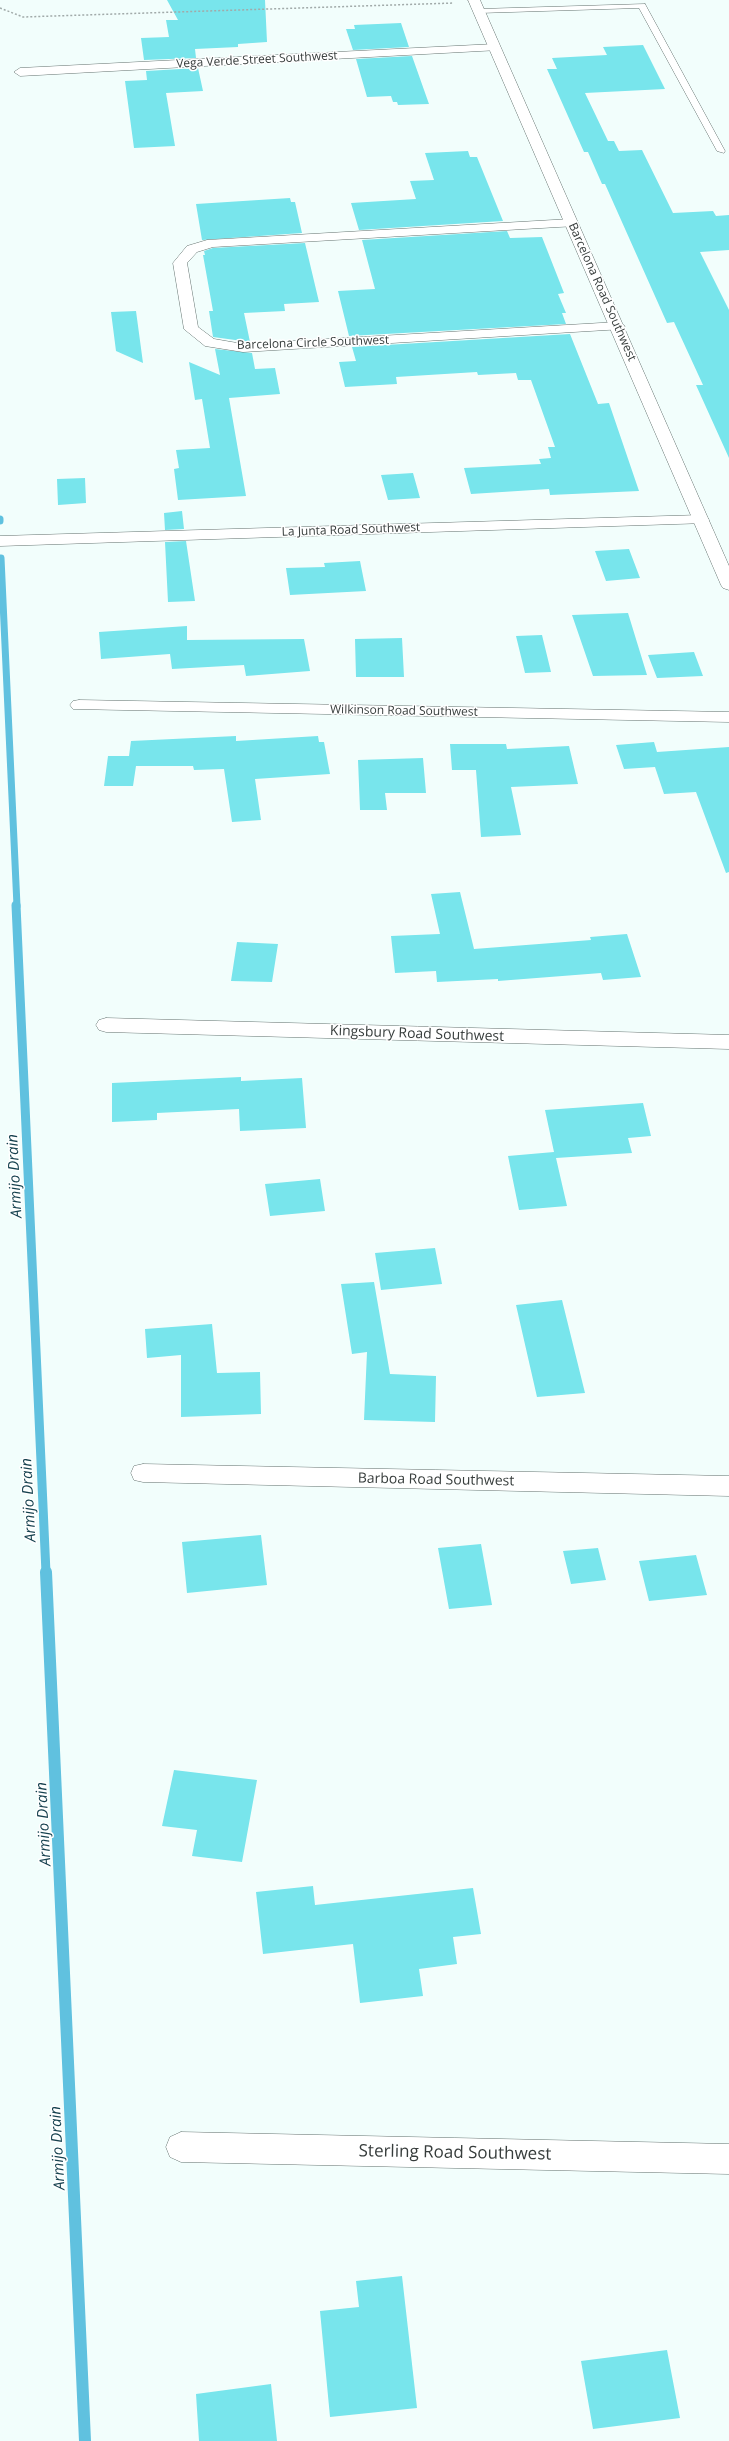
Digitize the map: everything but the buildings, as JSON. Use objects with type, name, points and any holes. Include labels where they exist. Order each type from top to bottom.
[{"type":"street","name":"Barcelona Road Southwest","points":[[476,5],[571,223],[618,326],[729,585]]},
{"type":"street","name":"Vega Verde Street Southwest","points":[[20,72],[495,48]]},
{"type":"street","name":"Barcelona Circle Southwest","points":[[571,223],[212,243],[192,249],[180,263],[191,329],[210,343],[243,348],[618,326]]},
{"type":"street","name":"La Junta Road Southwest","points":[[0,540],[701,520]]},
{"type":"street","name":"Wilkinson Road Southwest","points":[[79,705],[729,717]]},
{"type":"street","name":"Kingsbury Road Southwest","points":[[106,1025],[729,1042]]},
{"type":"street","name":"Barboa Road Southwest","points":[[143,1473],[729,1486]]},
{"type":"street","name":"Sterling Road Southwest","points":[[181,2147],[729,2159]]},
{"type":"lane","points":[[476,5],[642,6],[721,151]]},
{"type":"path","points":[[0,8],[23,17],[476,5]]},
{"type":"waterway","name":"Armijo Drain","points":[[1,558],[17,906]]},
{"type":"waterway","name":"Armijo Drain","points":[[16,905],[46,1573]]},
{"type":"waterway","name":"Armijo Drain","points":[[46,1572],[85,2441]]}]
